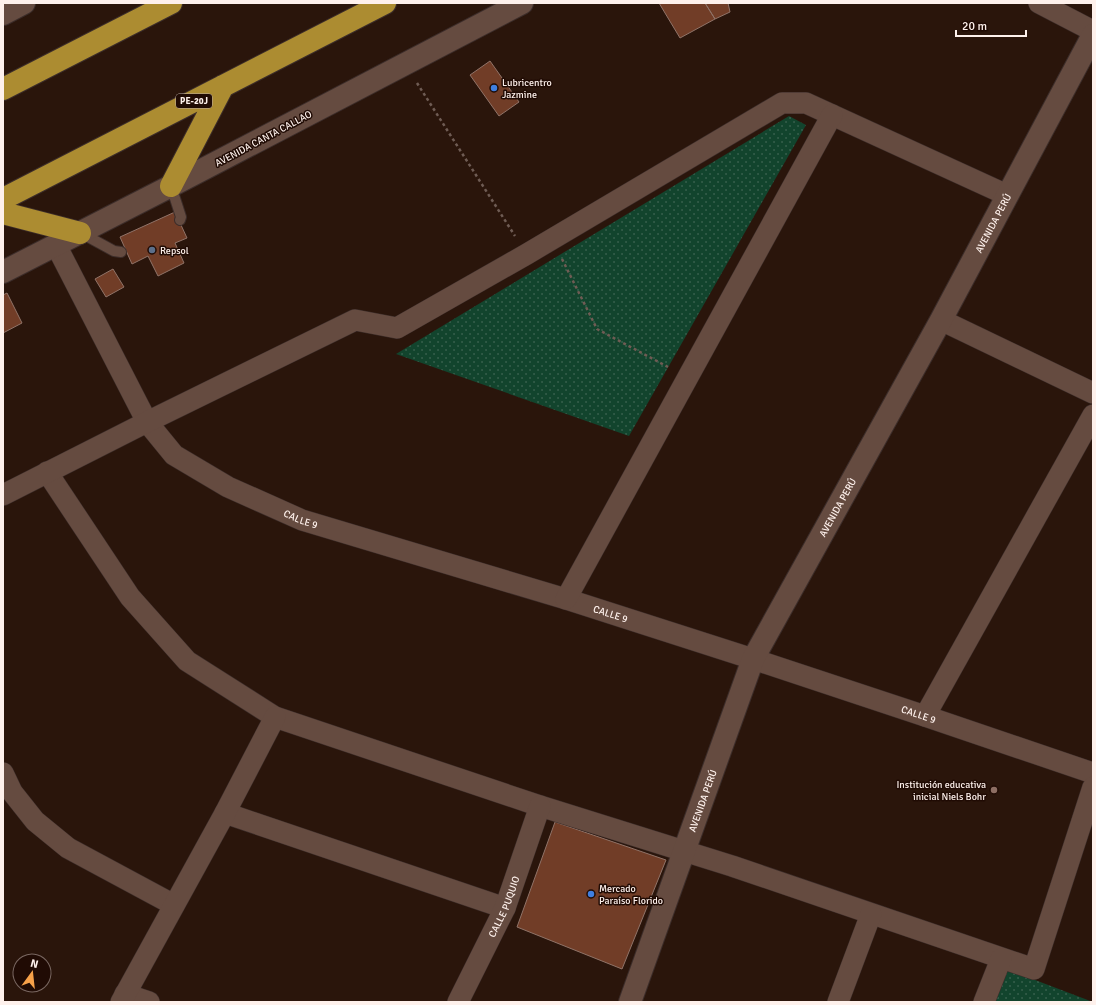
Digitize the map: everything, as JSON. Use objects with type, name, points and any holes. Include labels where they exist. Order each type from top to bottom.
[{"type":"highway","points":[[3,90],[171,3]]},
{"type":"highway","name":"PE-20J","points":[[3,199],[385,3]]},
{"type":"highway","points":[[172,186],[223,86]]},
{"type":"highway","points":[[3,213],[80,233]]},
{"type":"street","points":[[3,14],[24,3]]},
{"type":"street","name":"AVENIDA CANTA CALLAO","points":[[3,272],[172,186],[522,3]]},
{"type":"street","points":[[1039,3],[1093,31]]},
{"type":"street","name":"AVENIDA PERÚ","points":[[630,1002],[753,659],[941,320],[1093,35]]},
{"type":"street","points":[[3,495],[147,422],[355,320],[397,328],[527,254],[782,103],[806,103],[1007,195]]},
{"type":"street","points":[[566,599],[832,115]]},
{"type":"street","name":"CALLE 9","points":[[56,245],[147,422],[174,455],[228,487],[302,520],[566,599],[753,659],[1093,773]]},
{"type":"street","points":[[941,320],[1093,393]]},
{"type":"street","points":[[925,716],[1093,415]]},
{"type":"street","points":[[48,472],[130,598],[187,661],[275,717],[540,806],[732,866],[1034,969],[1093,787]]},
{"type":"street","points":[[149,1002],[123,998],[225,812],[275,717]]},
{"type":"street","points":[[3,773],[12,792],[35,821],[68,848],[174,905]]},
{"type":"street","name":"CALLE PUQUIO","points":[[458,1002],[505,908],[540,806]]},
{"type":"street","points":[[225,812],[505,908]]},
{"type":"street","points":[[838,1002],[871,914]]},
{"type":"street","points":[[984,1002],[1001,959]]},
{"type":"lane","points":[[172,186],[181,217],[180,220]]},
{"type":"lane","points":[[80,233],[121,252]]},
{"type":"path","points":[[405,64],[527,254]]},
{"type":"path","points":[[552,239],[597,329],[688,378]]},
{"type":"green space","points":[[789,116],[806,125],[629,436],[396,354]]},
{"type":"green space","points":[[1006,969],[1093,1002],[993,1002]]},
{"type":"building","points":[[659,3],[705,3],[715,19],[680,38]]},
{"type":"building","points":[[705,3],[728,3],[730,12],[715,19]]},
{"type":"building","name":"Lubricentro Jazmine","points":[[490,61],[519,102],[499,116],[470,75]]},
{"type":"building","name":"Repsol","points":[[175,212],[187,238],[175,243],[184,263],[158,276],[148,256],[132,264],[120,237]]},
{"type":"building","points":[[113,269],[124,287],[106,297],[95,279]]},
{"type":"building","points":[[7,293],[22,323],[3,333],[3,295]]},
{"type":"building","name":"Mercado Paraíso Florido","points":[[555,822],[666,860],[622,969],[517,927]]},
{"type":"place","name":"Lubricentro Jazmine","points":[[494,88]]},
{"type":"place","name":"Repsol","points":[[152,250]]},
{"type":"place","name":"Institución educativa inicial Niels Bohr","points":[[994,790]]},
{"type":"place","name":"Mercado Paraíso Florido","points":[[591,894]]}]
